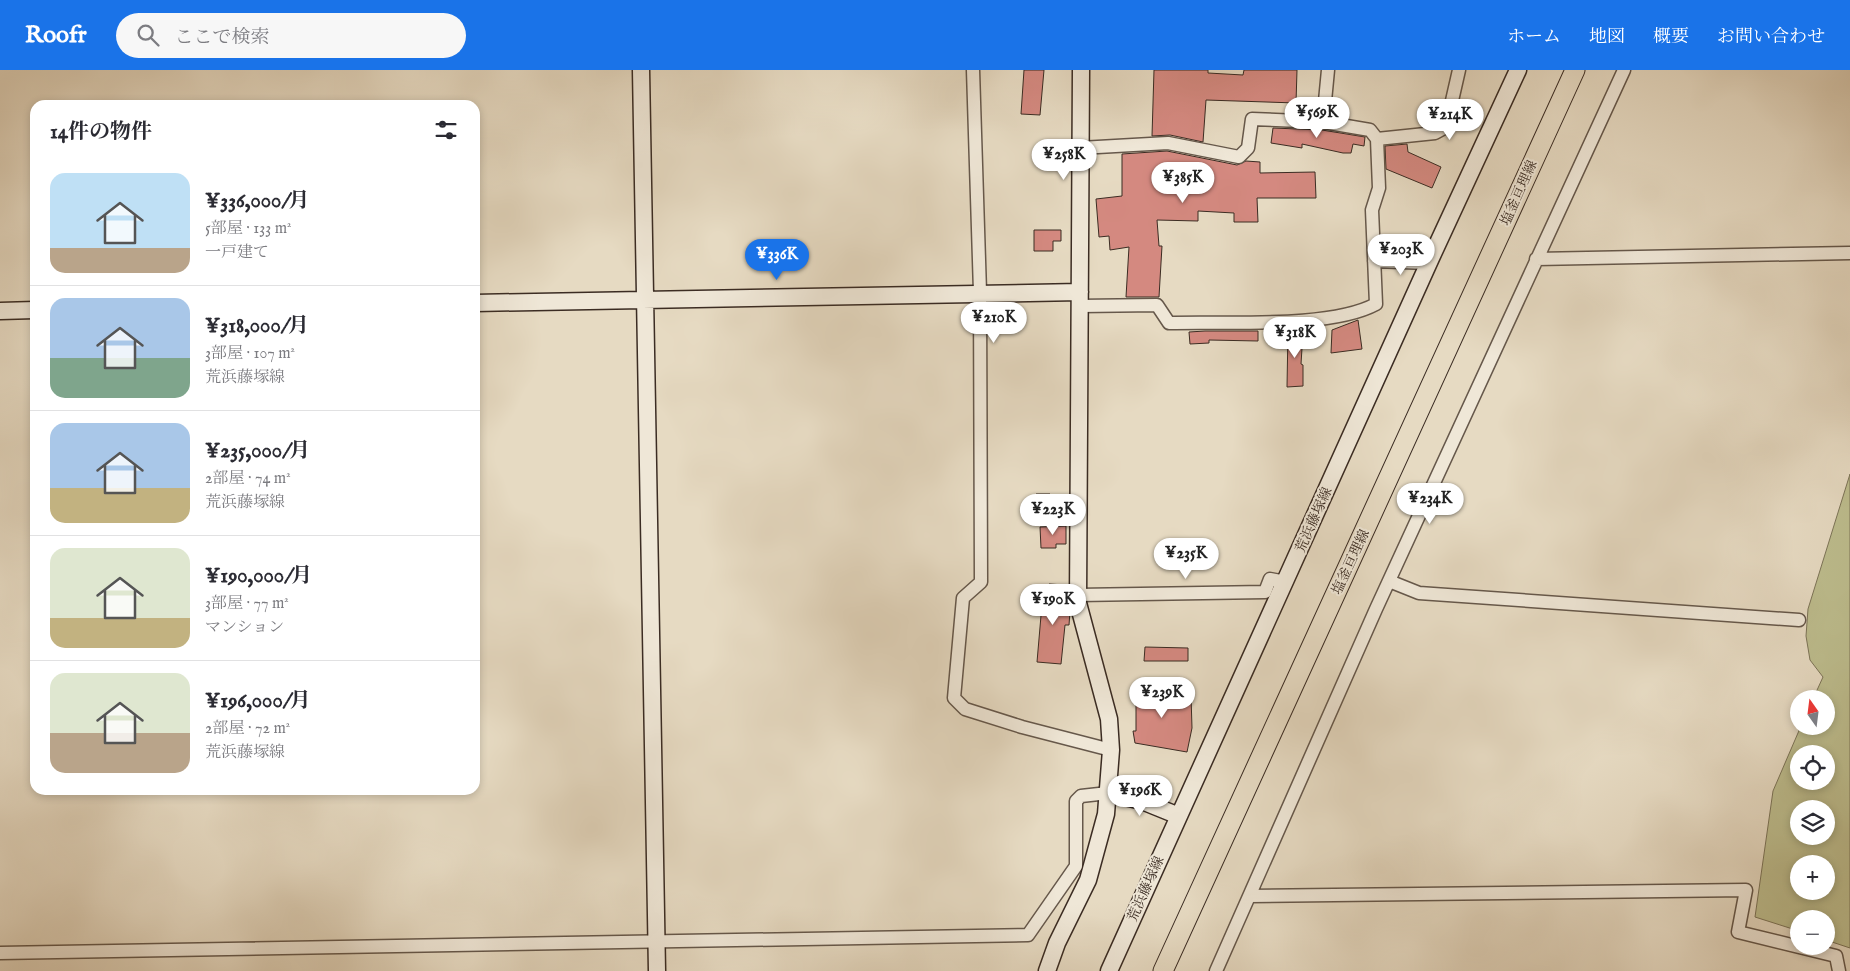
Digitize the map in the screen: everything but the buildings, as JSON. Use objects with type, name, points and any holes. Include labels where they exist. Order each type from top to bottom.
[{"type":"main road","name":"塩釜亘理線","points":[[1163,971],[1575,70]]},
{"type":"street","points":[[642,70],[657,971]]},
{"type":"street","points":[[973,70],[980,292],[981,582],[963,598],[954,698],[965,708],[1022,727],[1111,750]]},
{"type":"street","points":[[1047,971],[1056,943],[1088,880],[1106,814],[1111,750],[1109,720],[1078,603],[1081,70]]},
{"type":"street","points":[[1323,122],[1328,70]]},
{"type":"street","points":[[1377,139],[1435,133],[1446,127],[1458,70]]},
{"type":"street","name":"荒浜藤塚線","points":[[1109,971],[1286,582],[1428,263],[1518,70]]},
{"type":"street","points":[[1216,971],[1389,581],[1624,70]]},
{"type":"street","points":[[480,303],[980,292],[1157,305],[1170,323],[1290,322],[1361,312],[1376,304],[1372,210],[1379,188],[1377,139],[1370,130],[1323,122],[1252,119],[1248,148],[1239,157],[1168,143],[1080,148]]},
{"type":"street","points":[[1536,258],[1850,253]]},
{"type":"street","points":[[1374,261],[1428,263]]},
{"type":"street","points":[[0,311],[30,310]]},
{"type":"street","points":[[1078,595],[1264,592],[1270,580],[1286,582]]},
{"type":"street","points":[[1389,581],[1419,593],[1799,620]]},
{"type":"street","points":[[0,953],[656,940],[1028,935],[1076,866],[1076,801],[1081,796],[1108,794],[1142,801],[1179,816]]},
{"type":"street","points":[[1250,896],[1746,890],[1738,932],[1836,956],[1839,971]]},
{"type":"green space","points":[[1850,474],[1850,948],[1835,943],[1835,910],[1790,910],[1790,928],[1755,917],[1773,791],[1790,752],[1790,790],[1835,790],[1835,745],[1793,745],[1797,735],[1835,735],[1835,690],[1817,690],[1823,677],[1810,660],[1806,636],[1808,609]]}]
